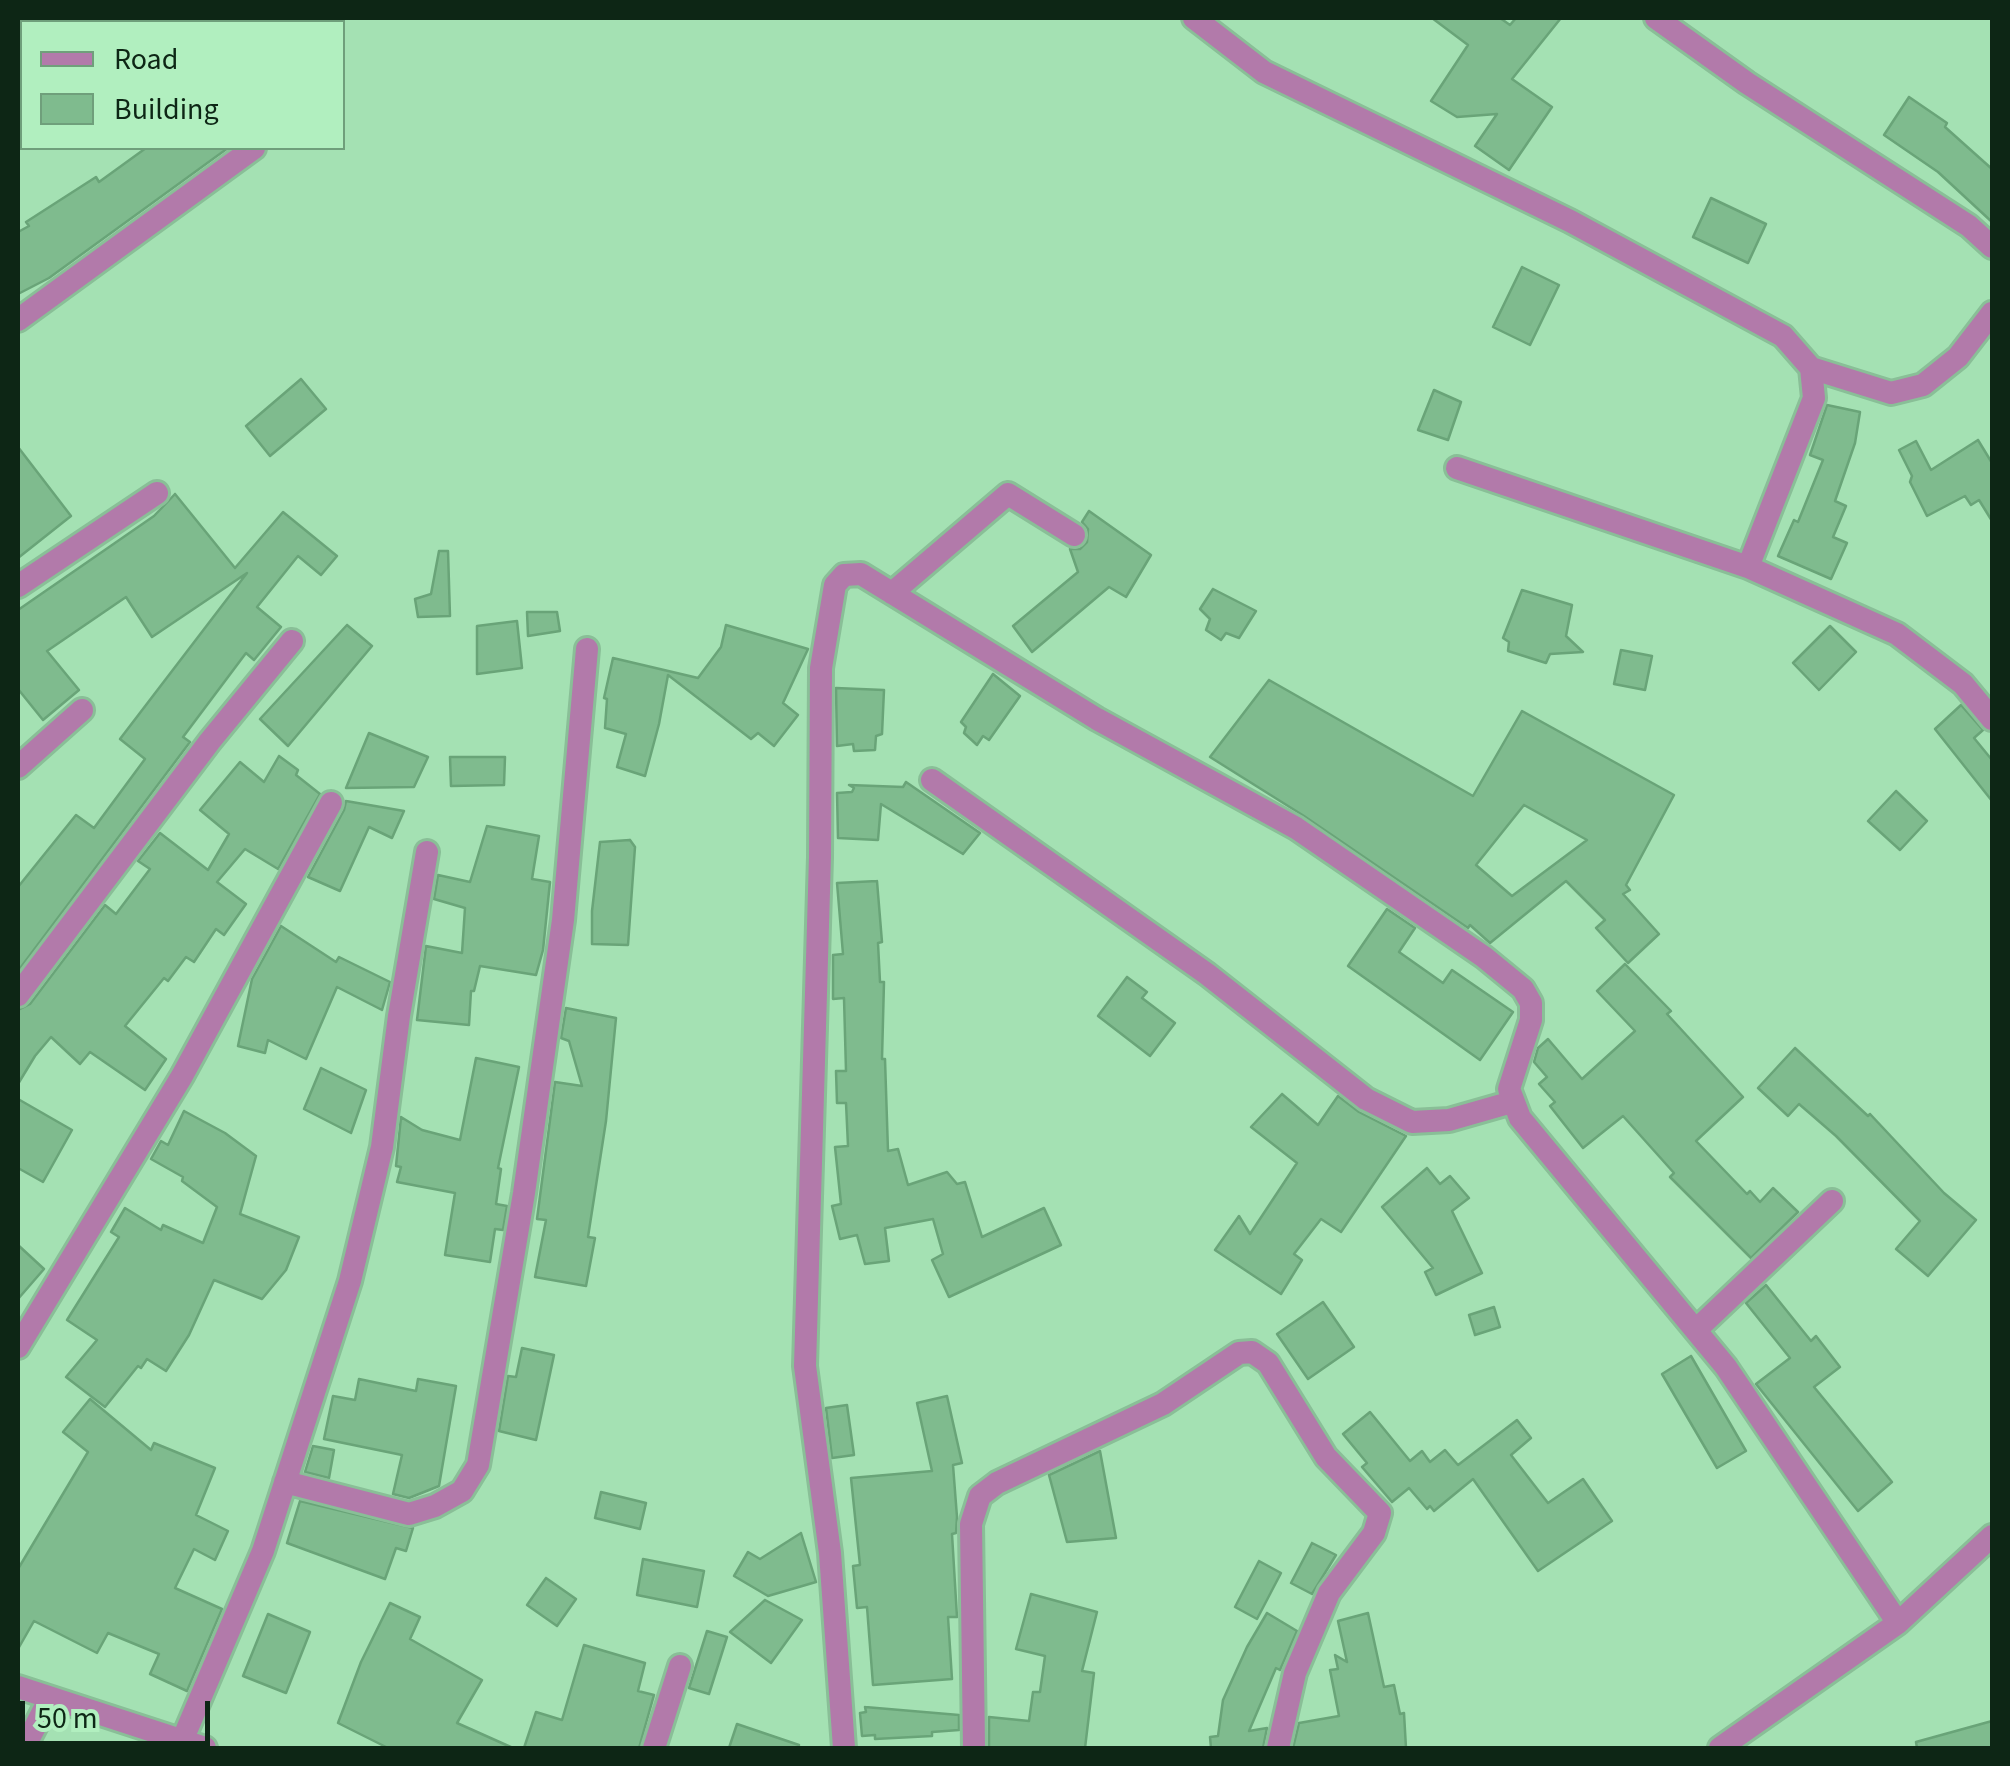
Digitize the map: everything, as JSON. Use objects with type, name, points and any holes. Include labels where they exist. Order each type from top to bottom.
[{"type":"street","points":[[1194,18],[1264,72],[1570,222],[1783,336],[1811,368],[1891,393],[1923,384],[1958,357],[1992,314]]},
{"type":"street","points":[[1656,18],[1747,83],[1969,226],[1992,247]]},
{"type":"street","points":[[18,320],[251,150]]},
{"type":"street","points":[[1748,567],[1814,398],[1811,368]]},
{"type":"street","points":[[1457,468],[1748,567],[1897,634],[1963,684],[1992,719]]},
{"type":"street","points":[[18,586],[157,493]]},
{"type":"street","points":[[892,594],[1008,494],[1074,535]]},
{"type":"street","points":[[844,1748],[830,1553],[805,1366],[820,857],[821,668],[835,585],[844,575],[861,574],[1096,719],[1296,828],[1484,957],[1523,990],[1532,1002],[1532,1020],[1509,1089],[1520,1118],[1726,1366],[1898,1624]]},
{"type":"street","points":[[18,995],[210,741],[292,640]]},
{"type":"street","points":[[285,1482],[409,1514],[435,1506],[462,1491],[478,1465],[524,1193],[563,920],[587,649]]},
{"type":"street","points":[[18,767],[82,710]]},
{"type":"street","points":[[932,780],[1206,974],[1366,1099],[1412,1122],[1449,1120],[1512,1102]]},
{"type":"street","points":[[18,1347],[182,1076],[331,803]]},
{"type":"street","points":[[18,1687],[194,1745],[263,1551],[350,1281],[382,1147],[399,1016],[428,852]]},
{"type":"street","points":[[1696,1330],[1832,1201]]},
{"type":"street","points":[[974,1748],[971,1524],[980,1496],[997,1483],[1163,1404],[1238,1353],[1252,1352],[1268,1363],[1326,1456],[1380,1513],[1374,1533],[1329,1593],[1322,1609],[1295,1672],[1278,1748]]},
{"type":"street","points":[[1720,1748],[1898,1624],[1992,1536]]},
{"type":"street","points":[[654,1748],[680,1666]]},
{"type":"street","points":[[24,1748],[50,1698]]},
{"type":"building","points":[[1432,18],[1500,18],[1510,25],[1516,18],[1561,18],[1512,79],[1552,107],[1509,170],[1475,146],[1497,114],[1457,117],[1431,101],[1468,45]]},
{"type":"building","points":[[1909,97],[1947,123],[1945,127],[1992,169],[1992,222],[1938,172],[1884,135]]},
{"type":"building","points":[[143,150],[225,150],[49,278],[18,294],[18,232],[29,226],[26,222],[96,177],[99,182]]},
{"type":"building","points":[[1711,198],[1766,224],[1748,263],[1693,237]]},
{"type":"building","points":[[1522,267],[1559,285],[1530,345],[1493,327]]},
{"type":"building","points":[[301,379],[326,409],[270,456],[246,426]]},
{"type":"building","points":[[1434,390],[1461,402],[1448,440],[1418,430]]},
{"type":"building","points":[[1827,405],[1860,412],[1855,443],[1835,501],[1846,506],[1833,537],[1847,543],[1831,579],[1778,556],[1794,520],[1798,522],[1823,460],[1810,455]]},
{"type":"building","points":[[1978,440],[1992,463],[1992,521],[1979,500],[1971,505],[1965,496],[1927,516],[1899,450],[1916,441],[1931,470]]},
{"type":"building","points":[[18,447],[71,516],[18,558]]},
{"type":"building","points":[[175,494],[235,568],[283,512],[337,556],[321,575],[298,556],[257,607],[281,627],[254,660],[246,653],[183,737],[190,742],[18,971],[18,887],[76,815],[94,828],[145,759],[120,739],[247,573],[152,637],[126,597],[47,651],[79,690],[43,720],[18,689],[18,610],[154,516]]},
{"type":"building","points":[[1089,511],[1151,555],[1126,597],[1109,587],[1032,652],[1013,626],[1078,572],[1070,549],[1080,549],[1087,542],[1088,529],[1082,522]]},
{"type":"building","points":[[439,551],[448,551],[450,616],[418,617],[415,599],[431,594]]},
{"type":"building","points":[[1213,589],[1256,611],[1239,638],[1226,633],[1221,640],[1206,630],[1210,619],[1200,609]]},
{"type":"building","points":[[1522,590],[1572,605],[1566,636],[1583,652],[1550,654],[1546,663],[1508,651],[1509,642],[1503,638]]},
{"type":"building","points":[[527,612],[557,612],[560,631],[528,636]]},
{"type":"building","points":[[517,621],[522,668],[477,674],[477,626]]},
{"type":"building","points":[[347,625],[372,646],[288,746],[260,719]]},
{"type":"building","points":[[726,625],[808,649],[783,703],[798,715],[774,746],[758,733],[751,739],[668,675],[645,776],[617,767],[626,734],[605,728],[604,698],[613,658],[698,678],[721,647]]},
{"type":"building","points":[[1830,626],[1856,652],[1819,690],[1793,663]]},
{"type":"building","points":[[1621,650],[1652,656],[1645,690],[1614,684]]},
{"type":"building","points":[[993,674],[1020,696],[989,740],[983,736],[977,745],[964,733],[966,727],[961,722]]},
{"type":"building","points":[[1269,680],[1473,796],[1522,711],[1674,795],[1626,885],[1630,890],[1623,894],[1659,934],[1628,963],[1596,928],[1605,920],[1566,881],[1490,943],[1470,925],[1468,928],[1210,757]],"holes":[[[1524,805],[1587,840],[1512,896],[1476,865]]]},
{"type":"building","points":[[836,688],[884,690],[882,734],[876,736],[875,750],[854,751],[853,744],[837,746]]},
{"type":"building","points":[[1961,705],[1983,730],[1974,738],[1992,760],[1992,801],[1935,729]]},
{"type":"building","points":[[369,733],[428,757],[414,787],[346,788]]},
{"type":"building","points":[[279,756],[320,794],[278,869],[245,849],[217,882],[246,904],[224,935],[216,929],[194,962],[186,957],[125,1026],[166,1059],[145,1090],[90,1052],[80,1064],[51,1037],[18,1084],[18,1010],[30,1004],[105,905],[116,914],[150,869],[138,861],[160,833],[208,870],[229,834],[200,810],[240,762],[264,782]]},
{"type":"building","points":[[450,757],[505,757],[504,785],[451,786]]},
{"type":"building","points":[[906,782],[980,833],[963,854],[881,804],[878,840],[838,838],[837,793],[852,792],[854,788],[849,785],[903,787]]},
{"type":"building","points":[[1896,791],[1927,821],[1900,850],[1868,821]]},
{"type":"building","points":[[346,801],[404,811],[392,838],[369,827],[340,891],[308,877]]},
{"type":"building","points":[[487,826],[539,836],[532,879],[550,882],[543,950],[536,975],[480,966],[471,991],[469,1025],[417,1020],[426,946],[462,953],[465,908],[434,899],[438,875],[470,882]]},
{"type":"building","points":[[630,840],[635,847],[628,945],[592,944],[600,842]]},
{"type":"building","points":[[877,881],[888,1151],[898,1149],[908,1185],[947,1172],[957,1184],[965,1182],[982,1237],[1044,1208],[1061,1245],[949,1297],[932,1260],[943,1254],[933,1219],[885,1228],[889,1261],[865,1264],[857,1235],[840,1239],[832,1206],[841,1204],[835,1147],[848,1146],[846,1103],[837,1103],[836,1071],[846,1071],[844,998],[833,999],[833,955],[843,954],[837,883]]},
{"type":"building","points":[[1387,909],[1415,928],[1399,952],[1443,983],[1452,970],[1513,1012],[1480,1060],[1348,966]]},
{"type":"building","points":[[281,926],[336,962],[339,957],[390,982],[382,1010],[337,987],[306,1059],[268,1040],[265,1053],[238,1046],[252,979]]},
{"type":"building","points":[[1625,964],[1671,1011],[1667,1014],[1743,1097],[1696,1141],[1747,1194],[1750,1191],[1760,1202],[1773,1188],[1798,1212],[1751,1258],[1670,1177],[1674,1173],[1623,1116],[1583,1148],[1550,1106],[1555,1102],[1539,1084],[1547,1077],[1534,1062],[1538,1048],[1548,1039],[1582,1079],[1635,1031],[1597,991]]},
{"type":"building","points":[[1127,977],[1147,992],[1142,998],[1175,1023],[1150,1056],[1098,1016]]},
{"type":"building","points":[[566,1008],[616,1018],[606,1121],[588,1237],[595,1238],[586,1286],[535,1277],[546,1220],[537,1219],[555,1082],[582,1086],[569,1041],[561,1038]]},
{"type":"building","points":[[1795,1048],[1870,1114],[1944,1193],[1976,1220],[1928,1276],[1896,1249],[1920,1221],[1799,1104],[1788,1116],[1758,1088]]},
{"type":"building","points":[[476,1058],[519,1067],[498,1168],[501,1169],[496,1204],[507,1206],[503,1230],[495,1229],[490,1262],[445,1255],[455,1193],[397,1182],[401,1167],[396,1166],[401,1117],[422,1130],[460,1140]]},
{"type":"building","points":[[321,1068],[366,1090],[351,1133],[304,1109]]},
{"type":"building","points":[[1282,1094],[1318,1125],[1338,1096],[1359,1112],[1406,1136],[1341,1232],[1321,1219],[1294,1254],[1302,1260],[1281,1294],[1215,1250],[1239,1216],[1250,1234],[1297,1163],[1251,1127]]},
{"type":"building","points":[[18,1099],[72,1130],[43,1182],[18,1168]]},
{"type":"building","points":[[184,1111],[225,1133],[256,1156],[240,1214],[299,1237],[286,1270],[262,1299],[214,1280],[189,1335],[166,1371],[147,1359],[105,1407],[66,1377],[97,1340],[67,1320],[119,1237],[111,1232],[125,1208],[161,1230],[163,1225],[203,1243],[217,1207],[182,1181],[183,1177],[151,1159],[161,1141],[168,1145]]},
{"type":"building","points":[[1427,1168],[1440,1184],[1450,1176],[1469,1198],[1452,1211],[1482,1273],[1436,1295],[1425,1272],[1433,1268],[1382,1207]]},
{"type":"building","points":[[18,1245],[44,1269],[18,1299]]},
{"type":"building","points":[[1766,1285],[1811,1341],[1816,1336],[1840,1367],[1814,1387],[1892,1482],[1858,1511],[1756,1384],[1790,1358],[1746,1303]]},
{"type":"building","points":[[1323,1302],[1354,1347],[1308,1379],[1277,1334]]},
{"type":"building","points":[[1494,1307],[1500,1327],[1475,1335],[1469,1315]]},
{"type":"building","points":[[522,1348],[554,1355],[536,1440],[499,1431],[508,1376],[516,1377]]},
{"type":"building","points":[[1691,1356],[1746,1451],[1717,1468],[1662,1374]]},
{"type":"building","points":[[359,1379],[416,1391],[418,1379],[456,1386],[439,1486],[409,1498],[393,1494],[402,1455],[324,1439],[333,1396],[355,1400]]},
{"type":"building","points":[[947,1396],[962,1463],[953,1465],[957,1617],[948,1617],[952,1679],[873,1685],[867,1607],[857,1608],[853,1566],[860,1565],[851,1478],[932,1471],[917,1403]]},
{"type":"building","points":[[90,1399],[151,1450],[154,1443],[215,1468],[196,1515],[228,1531],[215,1560],[194,1549],[175,1588],[222,1609],[187,1691],[150,1674],[159,1654],[108,1633],[97,1653],[34,1621],[18,1649],[18,1569],[88,1452],[63,1432]]},
{"type":"building","points":[[847,1405],[854,1455],[832,1458],[826,1408]]},
{"type":"building","points":[[1370,1412],[1410,1461],[1422,1451],[1430,1462],[1445,1450],[1458,1465],[1517,1420],[1531,1438],[1511,1455],[1548,1503],[1583,1479],[1612,1521],[1538,1571],[1473,1479],[1434,1511],[1430,1506],[1427,1509],[1409,1488],[1392,1502],[1362,1467],[1367,1463],[1343,1434]]},
{"type":"building","points":[[313,1446],[334,1450],[329,1478],[305,1472]]},
{"type":"building","points":[[1100,1451],[1116,1538],[1067,1542],[1049,1475]]},
{"type":"building","points":[[601,1492],[646,1503],[640,1529],[595,1518]]},
{"type":"building","points":[[300,1501],[413,1528],[406,1551],[396,1548],[385,1579],[287,1543]]},
{"type":"building","points":[[801,1533],[816,1582],[768,1596],[734,1576],[748,1552],[760,1559]]},
{"type":"building","points":[[1312,1543],[1336,1555],[1312,1594],[1291,1583]]},
{"type":"building","points":[[643,1559],[704,1571],[697,1607],[637,1595]]},
{"type":"building","points":[[1259,1561],[1281,1573],[1257,1619],[1235,1607]]},
{"type":"building","points":[[546,1578],[576,1599],[557,1626],[527,1605]]},
{"type":"building","points":[[1031,1594],[1097,1612],[1082,1671],[1094,1673],[1085,1748],[989,1748],[989,1717],[1029,1721],[1033,1692],[1040,1692],[1045,1656],[1016,1649]]},
{"type":"building","points":[[765,1600],[802,1620],[771,1663],[730,1632]]},
{"type":"building","points":[[390,1603],[420,1617],[410,1639],[482,1680],[457,1723],[513,1748],[388,1748],[338,1723],[361,1662]]},
{"type":"building","points":[[1267,1613],[1297,1631],[1249,1731],[1267,1728],[1263,1748],[1211,1748],[1210,1737],[1218,1736],[1223,1700]]},
{"type":"building","points":[[1368,1613],[1384,1687],[1394,1685],[1400,1714],[1404,1713],[1406,1748],[1293,1748],[1299,1723],[1339,1716],[1330,1670],[1338,1669],[1335,1655],[1347,1662],[1338,1621]]},
{"type":"building","points":[[268,1614],[310,1632],[286,1693],[243,1676]]},
{"type":"building","points":[[707,1631],[727,1637],[709,1694],[689,1688]]},
{"type":"building","points":[[584,1645],[645,1663],[638,1691],[654,1695],[639,1748],[524,1748],[536,1712],[562,1720]]},
{"type":"building","points":[[865,1707],[959,1715],[959,1730],[932,1732],[932,1736],[862,1736],[860,1713],[866,1712]]},
{"type":"building","points":[[1992,1721],[1992,1748],[1917,1748],[1916,1742]]},
{"type":"building","points":[[737,1724],[799,1745],[798,1748],[729,1748]]}]
